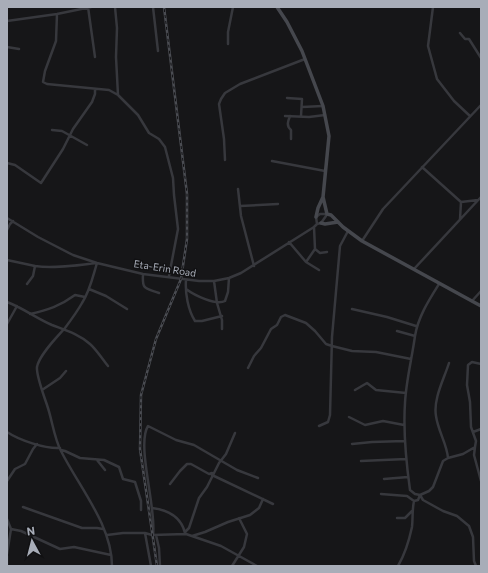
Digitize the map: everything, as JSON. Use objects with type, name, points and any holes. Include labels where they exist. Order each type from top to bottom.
[{"type":"street","points":[[7,21],[57,14],[90,7],[95,57]]},
{"type":"street","points":[[115,7],[117,28],[116,57],[118,95]]},
{"type":"street","points":[[153,7],[158,51]]},
{"type":"street","points":[[228,44],[228,32],[232,7]]},
{"type":"street","points":[[277,7],[287,22],[302,51],[323,106],[329,136],[323,197],[327,214]]},
{"type":"street","points":[[433,7],[428,46],[437,78],[454,101],[470,116]]},
{"type":"street","points":[[57,14],[56,41],[45,70],[43,82],[47,84],[95,90],[109,90],[118,95],[142,121],[149,133],[159,139],[164,147],[173,178],[178,229],[169,276]]},
{"type":"street","points":[[460,34],[465,39],[469,39],[481,58]]},
{"type":"street","points":[[7,47],[19,50]]},
{"type":"street","points":[[225,160],[220,107],[221,99],[225,93],[240,84],[305,59]]},
{"type":"street","points":[[7,162],[15,165],[41,183],[73,129],[92,102],[95,90]]},
{"type":"street","points":[[287,98],[302,99],[301,116]]},
{"type":"street","points":[[362,240],[383,209],[481,105]]},
{"type":"street","points":[[302,107],[323,106]]},
{"type":"street","points":[[286,116],[309,117],[325,115]]},
{"type":"street","points":[[290,116],[288,127],[291,130],[292,140]]},
{"type":"street","points":[[52,130],[59,131],[87,145]]},
{"type":"street","points":[[272,161],[325,171]]},
{"type":"street","points":[[422,167],[461,202],[478,200]]},
{"type":"street","points":[[238,189],[246,240],[254,266]]},
{"type":"street","points":[[323,197],[316,217],[319,223],[325,224],[338,222]]},
{"type":"street","points":[[414,270],[481,197]]},
{"type":"street","points":[[460,220],[461,202]]},
{"type":"street","points":[[240,206],[278,204]]},
{"type":"street","points":[[316,217],[321,213],[331,216],[348,231],[362,240],[481,306]]},
{"type":"street","name":"Eta-Erin Road","points":[[7,218],[38,237],[73,255],[97,263],[143,274],[169,276],[186,280],[214,281],[229,278],[254,266],[314,227],[327,214]]},
{"type":"street","points":[[7,230],[13,221]]},
{"type":"street","points":[[306,262],[315,249],[314,227]]},
{"type":"street","points":[[319,426],[328,422],[330,415],[332,346],[340,246],[348,231]]},
{"type":"street","points":[[289,242],[306,262],[319,270]]},
{"type":"street","points":[[315,249],[320,253],[327,252]]},
{"type":"street","points":[[7,260],[43,267],[74,266],[97,263],[84,301],[39,362],[37,368],[60,449],[107,535],[112,555],[112,566]]},
{"type":"street","points":[[27,284],[33,276],[35,266]]},
{"type":"street","points":[[143,274],[142,284],[145,288],[158,293]]},
{"type":"street","points":[[186,289],[196,296],[217,303],[223,303],[227,299],[229,278]]},
{"type":"street","points":[[186,280],[186,289],[191,315],[195,321],[202,321],[222,316]]},
{"type":"street","points":[[214,281],[217,303],[222,316],[222,329]]},
{"type":"street","points":[[439,284],[416,326],[406,392],[404,425],[404,441],[408,477],[410,490],[415,494],[420,495],[423,500],[443,511],[457,516],[469,526],[472,531],[474,561],[476,566]]},
{"type":"street","points":[[89,289],[106,296],[127,309]]},
{"type":"street","points":[[472,301],[481,291]]},
{"type":"street","points":[[30,314],[51,309],[75,295],[85,297]]},
{"type":"street","points":[[7,302],[52,325],[64,328],[91,344],[108,366]]},
{"type":"street","points":[[7,324],[17,306]]},
{"type":"street","points":[[352,309],[387,317],[416,326]]},
{"type":"street","points":[[248,368],[272,329],[277,325],[281,316],[284,315],[306,323],[326,344],[352,351],[376,352],[411,359]]},
{"type":"street","points":[[397,331],[415,336]]},
{"type":"street","points":[[448,458],[448,452],[436,418],[436,411],[438,398],[450,362]]},
{"type":"street","points":[[481,364],[472,362],[468,365],[467,385],[470,402],[471,427],[476,441],[474,455],[481,481]]},
{"type":"street","points":[[42,390],[60,378],[66,371]]},
{"type":"street","points":[[355,390],[367,383],[376,390],[406,392]]},
{"type":"street","points":[[349,417],[365,425],[383,421],[404,425]]},
{"type":"street","points":[[160,566],[159,548],[154,535],[145,451],[144,435],[148,426],[176,440],[194,444],[237,470],[258,478]]},
{"type":"street","points":[[473,432],[481,429]]},
{"type":"street","points":[[7,432],[19,439],[65,450],[80,458],[104,460],[119,467],[123,479],[135,482],[141,501],[141,510]]},
{"type":"street","points":[[185,533],[189,528],[199,498],[207,487],[212,474],[226,454],[234,433]]},
{"type":"street","points":[[352,444],[404,441]]},
{"type":"street","points":[[7,481],[14,469],[25,464],[37,444]]},
{"type":"street","points":[[398,566],[406,550],[414,501],[418,500],[420,495],[429,491],[433,487],[443,461],[463,454],[475,447]]},
{"type":"street","points":[[97,459],[105,470]]},
{"type":"street","points":[[361,461],[406,459]]},
{"type":"street","points":[[170,484],[187,464],[191,464],[274,504]]},
{"type":"street","points":[[384,479],[408,477]]},
{"type":"street","points":[[381,494],[407,496],[414,501]]},
{"type":"street","points":[[191,536],[239,518],[250,516],[259,508],[263,500]]},
{"type":"street","points":[[23,507],[82,528],[103,529]]},
{"type":"street","points":[[152,508],[165,510],[170,513],[181,524],[185,533]]},
{"type":"street","points":[[405,518],[412,511]]},
{"type":"street","points":[[232,566],[238,554],[244,547],[247,534],[239,518]]},
{"type":"street","points":[[397,518],[412,520]]},
{"type":"street","points":[[7,519],[11,529],[7,566]]},
{"type":"street","points":[[11,529],[22,530],[60,549],[74,547],[112,555]]},
{"type":"street","points":[[107,535],[123,533],[145,533],[154,535],[185,533],[221,546],[238,554],[257,566]]},
{"type":"street","points":[[145,533],[150,566]]},
{"type":"railway","points":[[157,566],[140,449],[141,395],[156,339],[181,279],[187,239],[187,194],[164,7]]}]
